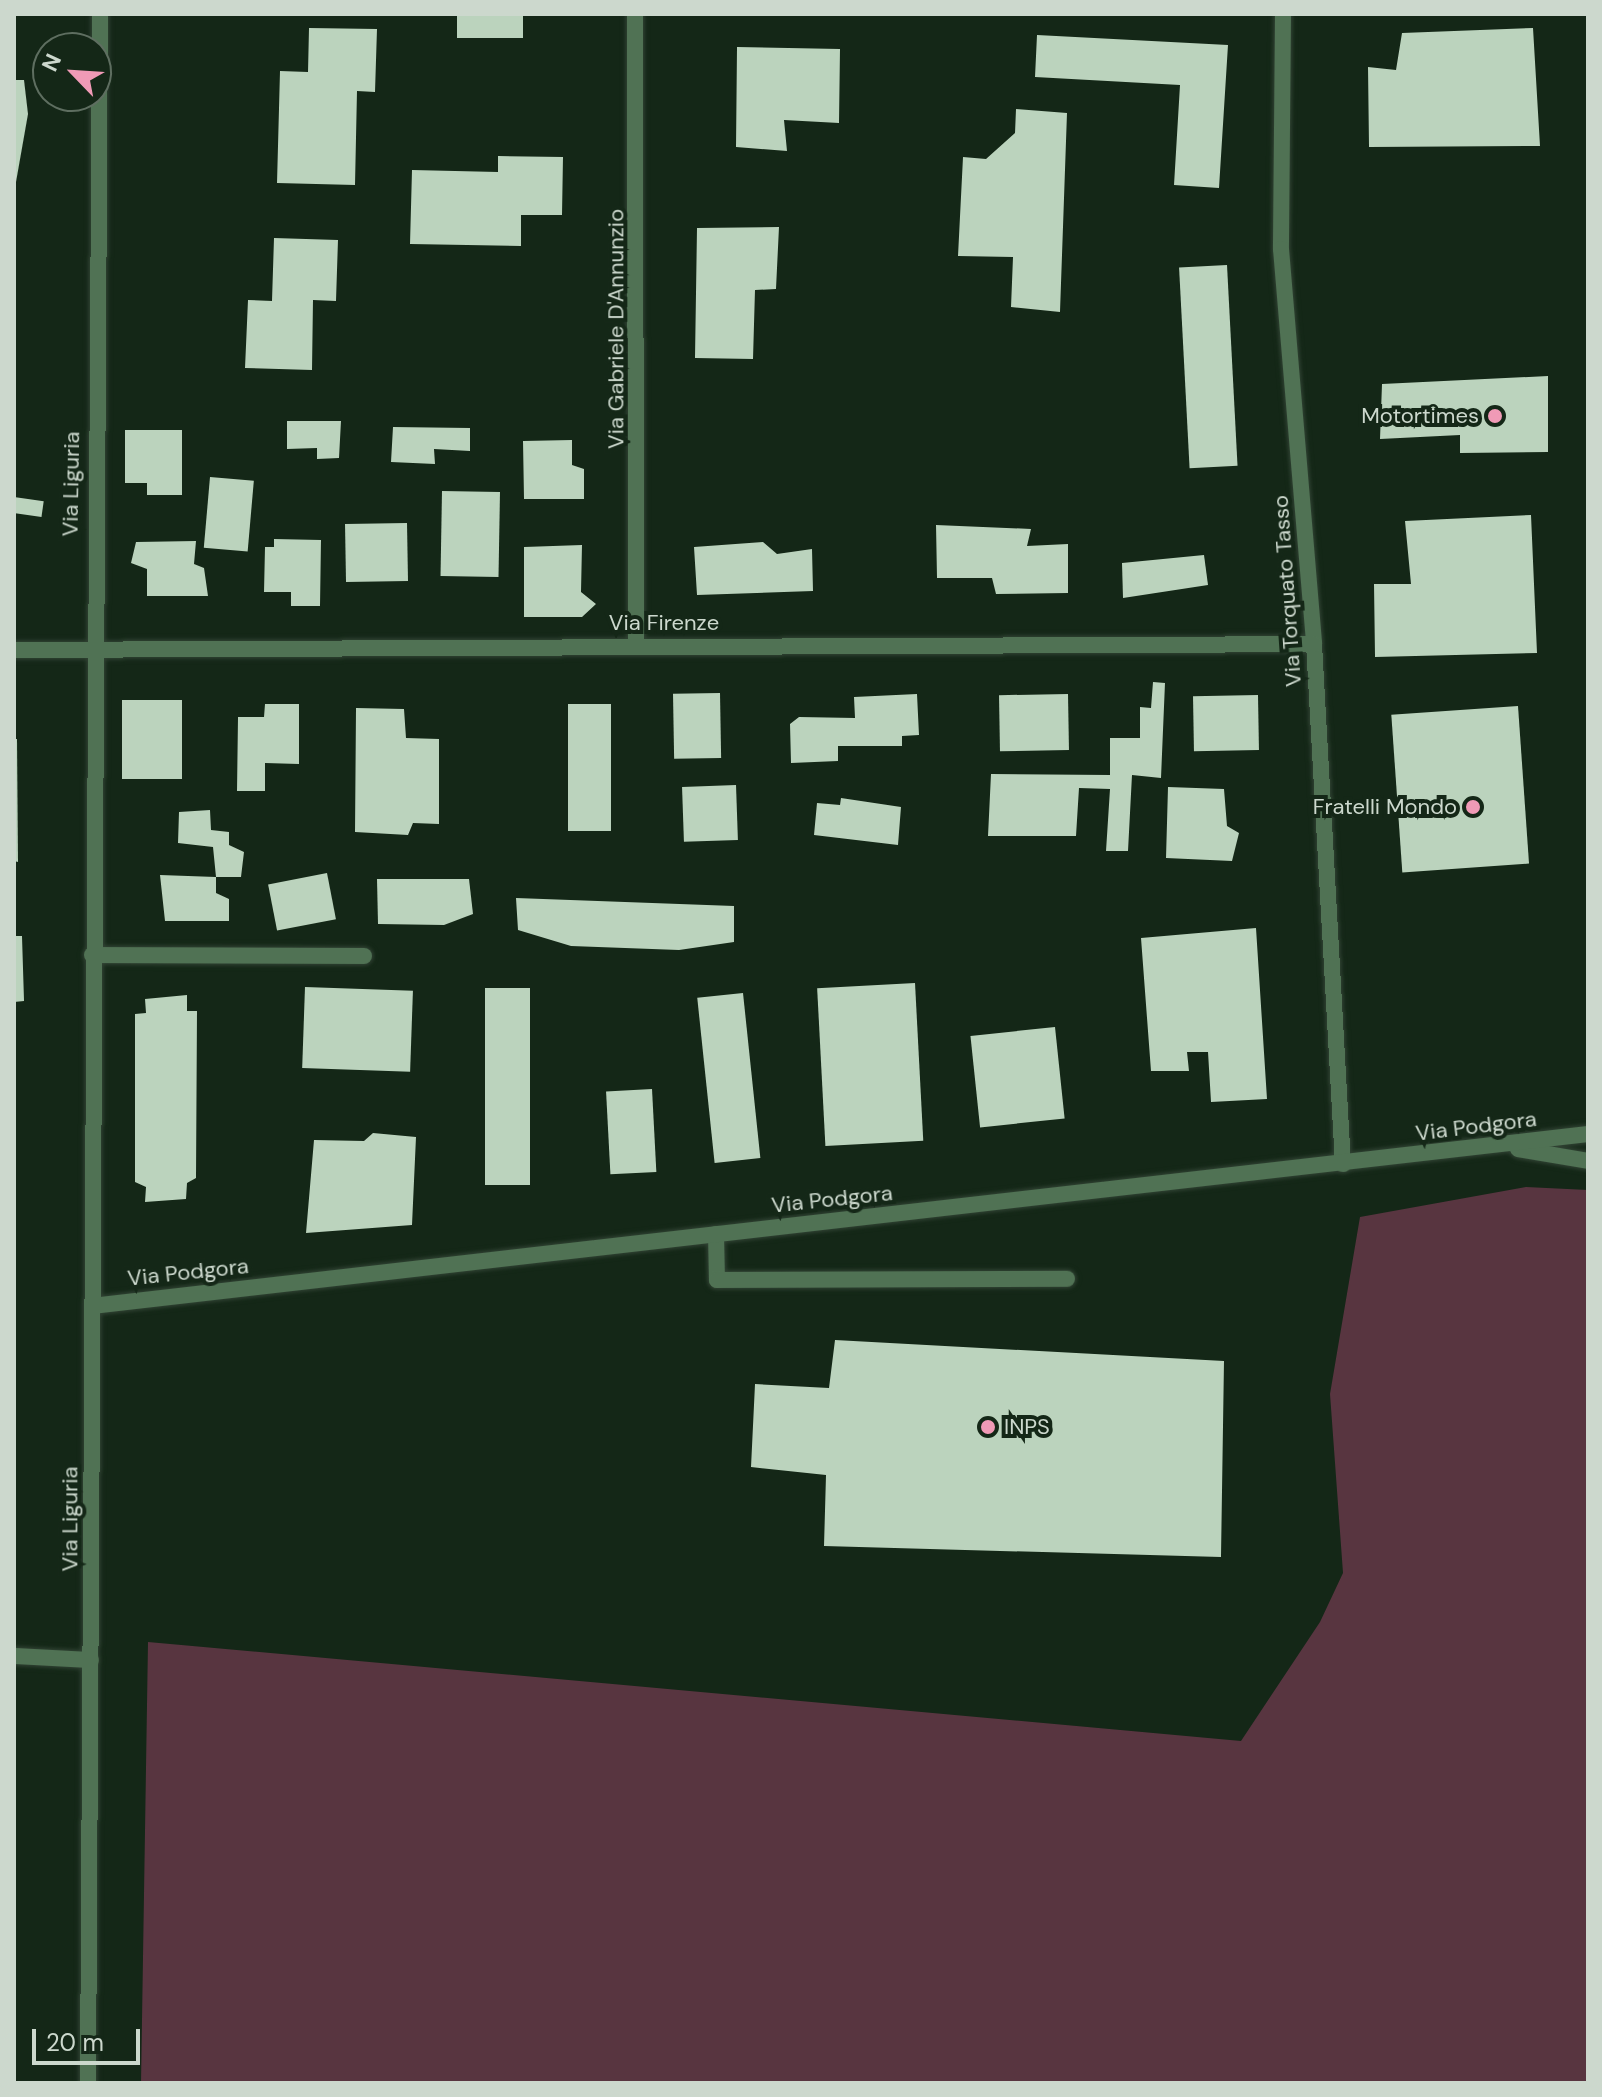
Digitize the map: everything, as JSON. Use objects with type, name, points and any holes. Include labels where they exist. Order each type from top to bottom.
[{"type":"street","name":"Via Liguria","points":[[88,2083],[91,649],[100,14]]},
{"type":"street","name":"Via Gabriele D'Annunzio","points":[[635,14],[636,644]]},
{"type":"street","name":"Via Torquato Tasso","points":[[1283,14],[1281,249],[1314,644],[1343,1164]]},
{"type":"street","name":"Via Firenze","points":[[14,650],[636,644],[1314,644]]},
{"type":"street","points":[[92,955],[364,956]]},
{"type":"street","name":"Via Podgora","points":[[92,1306],[1501,1146],[1584,1133]]},
{"type":"street","points":[[1501,1146],[1588,1161]]},
{"type":"street","points":[[716,1234],[717,1280],[1067,1279]]},
{"type":"street","points":[[14,1656],[91,1660]]},
{"type":"shaded area","points":[[1526,1187],[1588,1190],[1588,2083],[141,2083],[148,1642],[1241,1741],[1320,1622],[1343,1573],[1330,1394],[1360,1217]]},
{"type":"building","points":[[457,14],[523,14],[523,38],[457,38]]},
{"type":"building","points":[[309,28],[377,29],[375,92],[357,91],[355,185],[277,183],[280,71],[308,72]]},
{"type":"building","points":[[1533,28],[1540,146],[1369,147],[1368,67],[1396,70],[1402,33]]},
{"type":"building","points":[[1037,35],[1228,45],[1219,188],[1174,185],[1180,85],[1035,77]]},
{"type":"building","points":[[737,47],[840,49],[839,123],[784,120],[787,151],[736,147]]},
{"type":"building","points":[[14,80],[24,80],[28,114],[16,182]]},
{"type":"building","points":[[1016,109],[1067,113],[1060,312],[1011,307],[1013,257],[958,256],[963,157],[986,159],[1015,133]]},
{"type":"building","points":[[498,156],[563,157],[562,215],[521,215],[521,246],[410,244],[412,170],[498,172]]},
{"type":"building","points":[[779,227],[776,289],[755,290],[753,359],[695,358],[697,228]]},
{"type":"building","points":[[274,238],[338,240],[336,301],[313,300],[312,370],[245,368],[248,300],[272,301]]},
{"type":"building","points":[[1227,265],[1238,466],[1190,468],[1179,268]]},
{"type":"building","points":[[1548,376],[1548,452],[1460,453],[1460,435],[1380,439],[1382,384]]},
{"type":"building","points":[[287,421],[341,421],[339,458],[317,459],[317,448],[287,449]]},
{"type":"building","points":[[393,427],[470,428],[470,451],[434,449],[435,464],[391,462]]},
{"type":"building","points":[[125,430],[182,430],[182,495],[147,495],[147,483],[125,483]]},
{"type":"building","points":[[572,440],[572,465],[584,469],[584,499],[524,499],[523,441]]},
{"type":"building","points":[[210,477],[254,481],[248,552],[204,548]]},
{"type":"building","points":[[442,491],[500,492],[499,577],[441,576]]},
{"type":"building","points":[[14,497],[44,501],[41,517],[14,513]]},
{"type":"building","points":[[1531,515],[1537,653],[1375,657],[1374,584],[1411,584],[1405,521]]},
{"type":"building","points":[[407,523],[408,581],[346,582],[345,524]]},
{"type":"building","points":[[936,525],[1031,529],[1027,546],[1068,544],[1068,593],[996,594],[992,578],[937,578]]},
{"type":"building","points":[[274,539],[321,540],[320,606],[291,606],[291,592],[264,592],[265,547],[274,547]]},
{"type":"building","points":[[196,541],[194,564],[204,568],[208,596],[147,596],[147,569],[131,563],[136,542]]},
{"type":"building","points":[[763,542],[777,554],[812,549],[813,591],[697,595],[694,547]]},
{"type":"building","points":[[582,545],[581,592],[596,604],[582,617],[524,617],[524,547]]},
{"type":"building","points":[[1204,555],[1208,585],[1123,598],[1122,563]]},
{"type":"building","points":[[1153,682],[1165,683],[1161,778],[1132,775],[1128,851],[1106,851],[1110,789],[1079,788],[1076,836],[988,836],[991,774],[1110,775],[1110,738],[1140,738],[1140,707],[1151,708]]},
{"type":"building","points":[[720,693],[721,758],[674,759],[673,694]]},
{"type":"building","points":[[917,694],[919,735],[902,736],[902,746],[838,746],[838,761],[791,763],[790,724],[799,717],[855,718],[854,697]]},
{"type":"building","points":[[1068,694],[1069,750],[1000,751],[999,695]]},
{"type":"building","points":[[1258,695],[1259,750],[1194,751],[1193,696]]},
{"type":"building","points":[[122,700],[182,700],[182,779],[122,779]]},
{"type":"building","points":[[265,704],[299,704],[299,764],[265,763],[265,791],[237,791],[238,717],[264,717]]},
{"type":"building","points":[[568,704],[611,704],[611,831],[568,831]]},
{"type":"building","points":[[1518,706],[1529,864],[1402,872],[1391,715]]},
{"type":"building","points":[[356,708],[404,709],[406,738],[439,739],[439,824],[413,823],[408,835],[355,832]]},
{"type":"building","points":[[14,739],[17,739],[18,862],[14,861]]},
{"type":"building","points":[[736,785],[738,840],[684,842],[682,787]]},
{"type":"building","points":[[1168,787],[1224,789],[1227,826],[1239,833],[1232,861],[1166,858]]},
{"type":"building","points":[[841,798],[901,807],[898,845],[814,835],[817,803],[840,805]]},
{"type":"building","points":[[210,810],[211,830],[229,832],[229,845],[244,852],[241,877],[216,877],[213,847],[178,843],[179,812]]},
{"type":"building","points":[[327,873],[336,919],[277,931],[268,884]]},
{"type":"building","points":[[160,875],[216,877],[216,893],[229,899],[229,921],[165,921]]},
{"type":"building","points":[[377,879],[469,879],[473,914],[444,925],[378,924]]},
{"type":"building","points":[[516,898],[734,906],[734,942],[679,950],[571,946],[518,930]]},
{"type":"building","points":[[1256,928],[1267,1099],[1211,1102],[1208,1052],[1187,1052],[1189,1071],[1151,1071],[1141,938]]},
{"type":"building","points":[[14,936],[22,936],[24,1001],[14,1002]]},
{"type":"building","points":[[915,983],[923,1141],[825,1146],[817,988]]},
{"type":"building","points":[[305,987],[413,991],[410,1072],[302,1068]]},
{"type":"building","points":[[485,988],[530,988],[530,1185],[485,1185]]},
{"type":"building","points":[[743,993],[760,1158],[715,1163],[697,998]]},
{"type":"building","points":[[187,995],[187,1011],[197,1011],[196,1178],[187,1183],[186,1199],[145,1202],[146,1187],[135,1182],[135,1014],[146,1013],[145,999]]},
{"type":"building","points":[[1055,1027],[1065,1118],[980,1127],[970,1036]]},
{"type":"building","points":[[652,1089],[656,1172],[610,1174],[606,1091]]},
{"type":"building","points":[[373,1133],[416,1137],[412,1225],[306,1233],[314,1140],[364,1141]]},
{"type":"building","name":"INPS","points":[[835,1340],[1224,1361],[1221,1557],[824,1546],[826,1475],[751,1467],[755,1384],[829,1388]]},
{"type":"place","name":"Motortimes","points":[[1495,416]]},
{"type":"place","name":"Fratelli Mondo","points":[[1473,807]]},
{"type":"place","name":"INPS","points":[[988,1427]]}]
